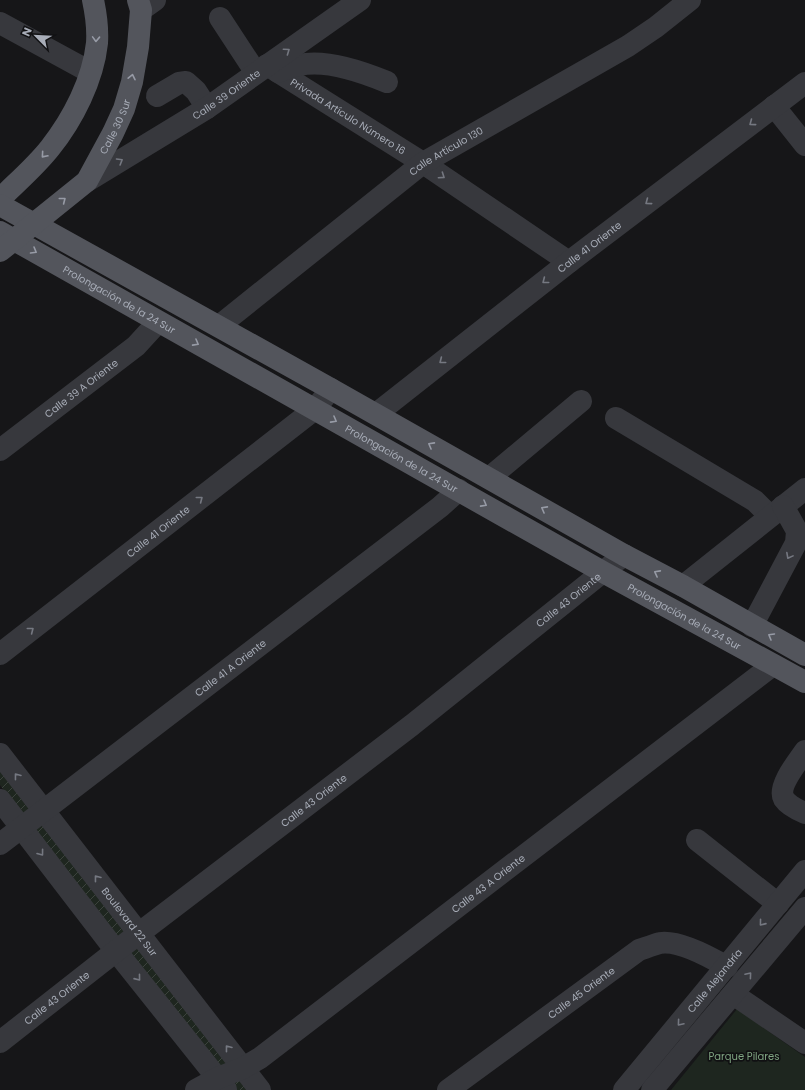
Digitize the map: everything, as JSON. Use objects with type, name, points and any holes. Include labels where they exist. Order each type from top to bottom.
[{"type":"main road","points":[[0,199],[32,169],[50,148],[80,99],[90,72],[97,42],[96,17],[93,0]]},
{"type":"main road","name":"Calle 30 Sur","points":[[5,241],[33,224],[87,181],[113,133],[124,108],[132,82],[145,3]]},
{"type":"main road","points":[[0,205],[219,326],[624,555],[683,586],[805,655]]},
{"type":"main road","name":"Prolongación de la 24 Sur","points":[[5,241],[158,322],[603,572],[805,682]]},
{"type":"street","name":"Calle 39 Oriente","points":[[87,181],[267,70],[360,0]]},
{"type":"street","name":"Calle Artículo 130","points":[[219,326],[423,163],[628,46],[656,27],[690,0]]},
{"type":"street","points":[[220,18],[267,70],[300,64],[323,64],[366,73],[387,82]]},
{"type":"street","points":[[0,23],[90,72]]},
{"type":"street","name":"Privada Artículo Número 16","points":[[267,70],[423,163],[569,262]]},
{"type":"street","points":[[157,96],[179,83],[186,82],[196,91],[207,108]]},
{"type":"street","name":"Calle 41 Oriente","points":[[376,414],[569,262],[805,83]]},
{"type":"street","points":[[774,106],[805,145]]},
{"type":"street","name":"Calle 39 A Oriente","points":[[0,450],[136,346],[158,322]]},
{"type":"street","name":"Calle 41 Oriente","points":[[0,654],[315,409],[331,389]]},
{"type":"street","points":[[489,478],[581,401]]},
{"type":"street","points":[[616,418],[755,501],[777,511],[797,531],[796,543],[752,626]]},
{"type":"street","points":[[683,586],[805,489]]},
{"type":"street","name":"Calle 41 A Oriente","points":[[0,844],[440,507],[459,490]]},
{"type":"street","name":"Calle 43 Oriente","points":[[0,1042],[116,951],[412,725],[624,555]]},
{"type":"street","name":"Calle 43 A Oriente","points":[[196,1090],[222,1084],[243,1068],[260,1058],[773,665]]},
{"type":"street","points":[[805,751],[784,784],[782,790],[783,797],[787,802],[805,813]]},
{"type":"street","name":"Boulevard 22 Sur","points":[[0,754],[260,1090]]},
{"type":"street","points":[[0,800],[116,951],[222,1084]]},
{"type":"street","points":[[698,840],[778,904]]},
{"type":"street","name":"Calle Alejandría","points":[[624,1090],[805,872]]},
{"type":"street","points":[[652,1090],[805,908]]},
{"type":"street","name":"Calle 45 Oriente","points":[[448,1090],[639,950],[660,943],[679,945],[707,955],[727,967]]},
{"type":"street","points":[[733,994],[805,1043]]},
{"type":"green space","points":[[0,764],[254,1090],[230,1090],[0,785]]},
{"type":"green space","name":"Parque Pilares","points":[[737,1009],[805,1057],[805,1090],[671,1090]]}]
